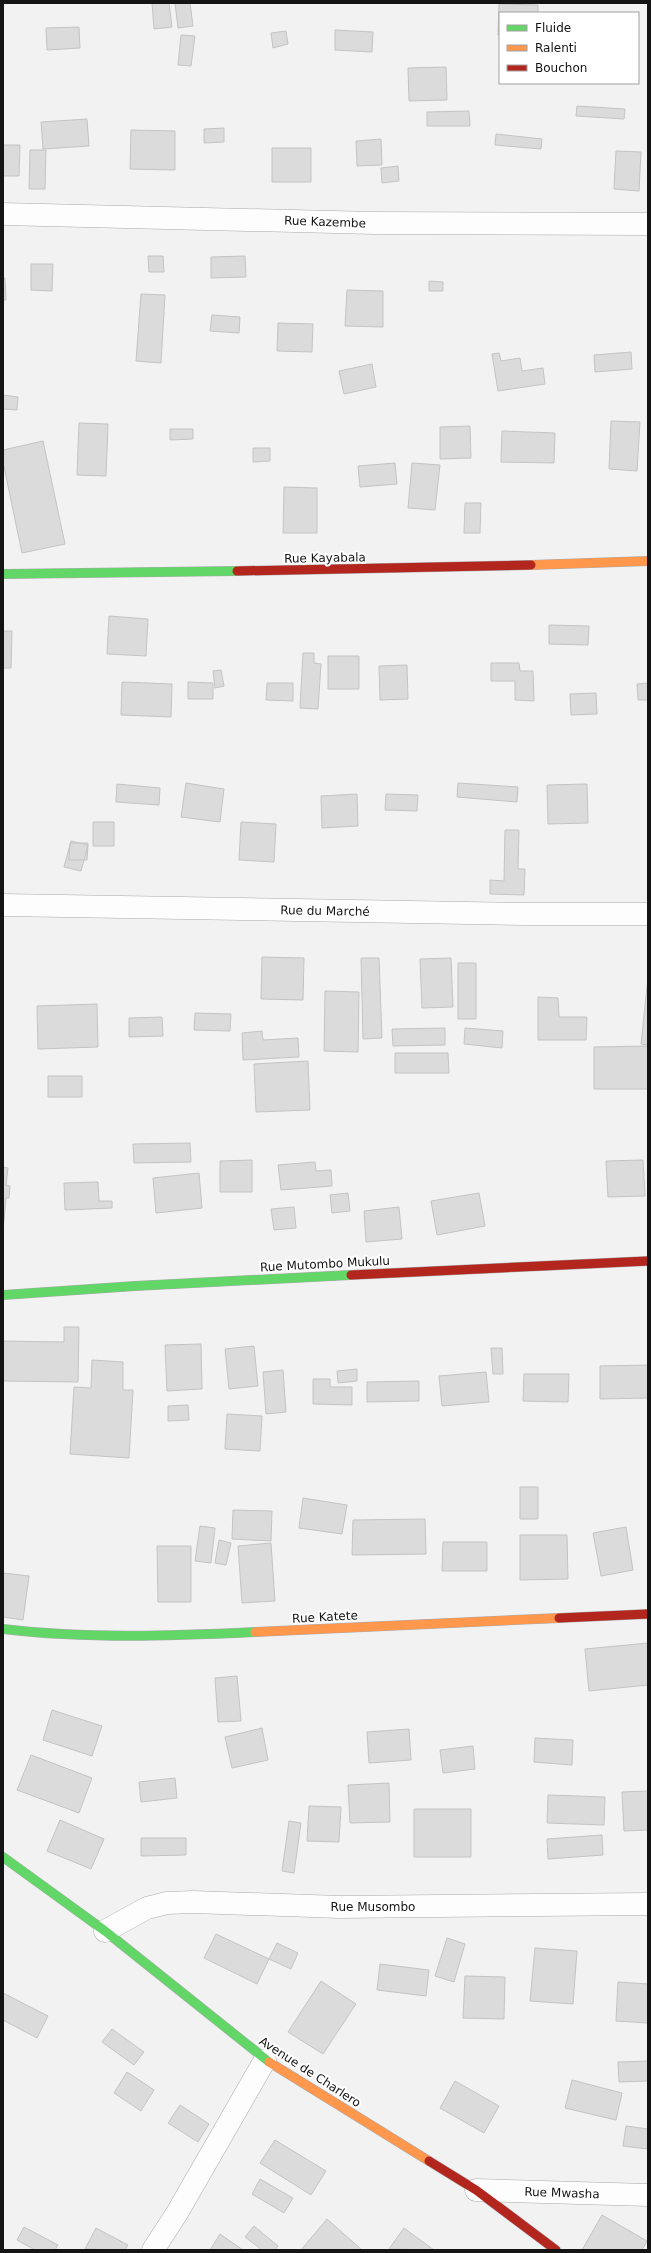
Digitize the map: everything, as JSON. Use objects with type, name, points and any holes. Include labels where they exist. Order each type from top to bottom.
[{"type":"street","name":"Rue Kazembe","points":[[3,214],[374,224],[648,224]]},
{"type":"street","name":"Rue Kayabala","points":[[3,574],[418,569],[648,561]]},
{"type":"street","name":"Rue du Marché","points":[[3,905],[648,914]]},
{"type":"street","name":"Rue Mutombo Mukulu","points":[[3,1295],[258,1280],[648,1262]]},
{"type":"street","name":"Rue Katete","points":[[3,1629],[38,1634],[106,1637],[174,1636],[648,1614]]},
{"type":"street","name":"Avenue de Charlero","points":[[3,1856],[105,1931],[265,2060],[476,2190],[556,2250]]},
{"type":"street","name":"Rue Musombo","points":[[105,1931],[147,1908],[166,1903],[194,1902],[340,1907],[648,1904]]},
{"type":"street","points":[[153,2250],[177,2214],[265,2060]]},
{"type":"street","name":"Rue Mwasha","points":[[476,2190],[648,2195]]},
{"type":"building","points":[[152,3],[169,3],[172,27],[154,29]]},
{"type":"building","points":[[175,3],[190,3],[193,26],[178,28]]},
{"type":"building","points":[[499,4],[538,5],[538,12],[499,12],[498,35]]},
{"type":"building","points":[[79,27],[80,48],[47,50],[46,28]]},
{"type":"building","points":[[335,30],[373,32],[372,52],[335,50]]},
{"type":"building","points":[[286,31],[288,44],[273,48],[271,33]]},
{"type":"building","points":[[181,35],[195,36],[191,66],[178,65]]},
{"type":"building","points":[[446,67],[447,100],[409,101],[408,68]]},
{"type":"building","points":[[577,106],[625,109],[624,119],[576,116]]},
{"type":"building","points":[[469,111],[470,126],[427,126],[427,112]]},
{"type":"building","points":[[87,119],[89,146],[43,149],[41,122]]},
{"type":"building","points":[[224,128],[224,142],[204,143],[204,129]]},
{"type":"building","points":[[131,130],[175,131],[175,170],[130,169]]},
{"type":"building","points":[[496,134],[542,139],[541,149],[495,145]]},
{"type":"building","points":[[381,139],[382,165],[357,166],[356,141]]},
{"type":"building","points":[[3,145],[20,145],[19,176],[3,176]]},
{"type":"building","points":[[272,148],[311,148],[311,182],[272,182]]},
{"type":"building","points":[[30,150],[46,150],[45,189],[29,189]]},
{"type":"building","points":[[616,151],[641,152],[639,191],[614,189]]},
{"type":"building","points":[[398,166],[399,181],[382,183],[381,168]]},
{"type":"building","points":[[148,256],[163,256],[164,272],[149,272]]},
{"type":"building","points":[[245,256],[246,277],[211,278],[211,257]]},
{"type":"building","points":[[31,264],[53,264],[52,291],[31,290]]},
{"type":"building","points":[[3,278],[5,278],[6,300],[3,300]]},
{"type":"building","points":[[429,281],[443,282],[443,291],[429,291]]},
{"type":"building","points":[[347,290],[383,291],[383,327],[345,326]]},
{"type":"building","points":[[141,294],[165,295],[161,363],[136,361]]},
{"type":"building","points":[[212,315],[240,317],[239,333],[210,331]]},
{"type":"building","points":[[278,323],[313,324],[312,352],[277,351]]},
{"type":"building","points":[[631,352],[632,369],[595,372],[594,355]]},
{"type":"building","points":[[499,353],[501,361],[520,358],[522,371],[543,368],[545,384],[498,391],[492,354]]},
{"type":"building","points":[[372,364],[376,387],[344,394],[339,371]]},
{"type":"building","points":[[3,395],[18,397],[17,410],[3,409]]},
{"type":"building","points":[[611,421],[640,422],[637,471],[609,469]]},
{"type":"building","points":[[79,423],[108,424],[106,476],[77,475]]},
{"type":"building","points":[[470,426],[471,458],[440,459],[440,427]]},
{"type":"building","points":[[170,429],[193,429],[193,439],[170,440]]},
{"type":"building","points":[[502,431],[555,433],[554,463],[501,462]]},
{"type":"building","points":[[43,441],[65,544],[22,553],[3,462],[3,450]]},
{"type":"building","points":[[253,448],[270,448],[270,461],[253,462]]},
{"type":"building","points":[[395,463],[397,484],[360,487],[358,466]]},
{"type":"building","points":[[412,463],[440,465],[435,510],[408,508]]},
{"type":"building","points":[[284,487],[317,488],[317,533],[283,533]]},
{"type":"building","points":[[465,503],[481,503],[480,533],[464,533]]},
{"type":"building","points":[[109,616],[148,619],[146,656],[107,654]]},
{"type":"building","points":[[549,625],[589,626],[588,645],[549,644]]},
{"type":"building","points":[[3,631],[12,631],[11,668],[3,668]]},
{"type":"building","points":[[303,653],[314,653],[314,663],[321,664],[318,709],[300,708]]},
{"type":"building","points":[[328,656],[359,656],[359,689],[328,689]]},
{"type":"building","points":[[491,663],[519,663],[520,671],[533,671],[534,701],[515,700],[515,681],[491,681]]},
{"type":"building","points":[[407,665],[408,699],[380,700],[379,666]]},
{"type":"building","points":[[221,670],[224,686],[215,688],[213,671]]},
{"type":"building","points":[[122,682],[172,684],[171,717],[121,715]]},
{"type":"building","points":[[188,682],[213,683],[213,699],[188,699]]},
{"type":"building","points":[[267,683],[293,683],[293,701],[266,700]]},
{"type":"building","points":[[648,683],[648,700],[638,700],[637,684]]},
{"type":"building","points":[[596,693],[597,714],[571,715],[570,694]]},
{"type":"building","points":[[186,783],[224,789],[220,822],[181,817]]},
{"type":"building","points":[[458,783],[518,787],[517,802],[457,797]]},
{"type":"building","points":[[117,784],[160,788],[159,805],[116,802]]},
{"type":"building","points":[[587,784],[588,823],[548,824],[547,785]]},
{"type":"building","points":[[357,794],[358,826],[322,828],[321,796]]},
{"type":"building","points":[[386,794],[418,795],[417,811],[385,810]]},
{"type":"building","points":[[93,822],[114,822],[114,846],[93,846]]},
{"type":"building","points":[[241,822],[276,824],[274,862],[239,860]]},
{"type":"building","points":[[505,830],[519,830],[518,869],[525,869],[524,895],[490,894],[490,880],[504,881]]},
{"type":"building","points":[[71,841],[88,845],[81,871],[64,867]]},
{"type":"building","points":[[70,843],[88,843],[87,860],[69,860]]},
{"type":"building","points":[[262,957],[304,958],[303,1000],[261,999]]},
{"type":"building","points":[[361,958],[379,958],[382,1038],[363,1039]]},
{"type":"building","points":[[451,958],[453,1007],[422,1008],[420,959]]},
{"type":"building","points":[[458,963],[476,963],[476,1019],[458,1019]]},
{"type":"building","points":[[648,978],[648,1045],[641,1044]]},
{"type":"building","points":[[325,991],[359,992],[358,1052],[324,1051]]},
{"type":"building","points":[[538,997],[558,998],[559,1017],[587,1017],[586,1040],[538,1040]]},
{"type":"building","points":[[97,1004],[98,1047],[38,1049],[37,1006]]},
{"type":"building","points":[[195,1013],[231,1014],[230,1031],[194,1030]]},
{"type":"building","points":[[162,1017],[163,1036],[129,1037],[129,1018]]},
{"type":"building","points":[[445,1028],[445,1045],[393,1046],[392,1029]]},
{"type":"building","points":[[465,1028],[503,1031],[502,1048],[464,1044]]},
{"type":"building","points":[[262,1031],[263,1040],[298,1038],[299,1057],[243,1060],[242,1033]]},
{"type":"building","points":[[648,1046],[648,1089],[594,1089],[594,1047]]},
{"type":"building","points":[[395,1053],[448,1053],[449,1073],[395,1073]]},
{"type":"building","points":[[308,1061],[310,1110],[256,1112],[254,1064]]},
{"type":"building","points":[[48,1076],[82,1076],[82,1097],[48,1097]]},
{"type":"building","points":[[190,1143],[191,1162],[134,1163],[133,1144]]},
{"type":"building","points":[[252,1160],[252,1192],[220,1192],[220,1161]]},
{"type":"building","points":[[643,1160],[645,1196],[608,1197],[606,1161]]},
{"type":"building","points":[[315,1162],[316,1171],[331,1170],[332,1186],[281,1190],[278,1165]]},
{"type":"building","points":[[3,1167],[8,1168],[6,1185],[10,1186],[9,1198],[6,1198],[3,1231]]},
{"type":"building","points":[[199,1173],[202,1208],[156,1213],[153,1178]]},
{"type":"building","points":[[98,1182],[99,1201],[112,1201],[112,1208],[65,1210],[64,1183]]},
{"type":"building","points":[[348,1193],[350,1211],[332,1213],[330,1195]]},
{"type":"building","points":[[479,1193],[485,1226],[437,1235],[431,1201]]},
{"type":"building","points":[[294,1207],[296,1228],[274,1230],[271,1209]]},
{"type":"building","points":[[399,1207],[402,1239],[366,1242],[364,1211]]},
{"type":"building","points":[[64,1327],[79,1327],[78,1382],[3,1381],[3,1341],[64,1342]]},
{"type":"building","points":[[201,1344],[202,1389],[167,1391],[165,1345]]},
{"type":"building","points":[[254,1346],[258,1386],[229,1389],[225,1349]]},
{"type":"building","points":[[491,1348],[502,1348],[503,1374],[493,1374]]},
{"type":"building","points":[[92,1360],[123,1362],[123,1390],[133,1390],[129,1458],[70,1454],[74,1387],[91,1388]]},
{"type":"building","points":[[648,1365],[648,1398],[600,1399],[600,1366]]},
{"type":"building","points":[[357,1369],[357,1381],[338,1383],[337,1371]]},
{"type":"building","points":[[283,1370],[286,1412],[266,1414],[263,1372]]},
{"type":"building","points":[[486,1372],[489,1402],[442,1406],[439,1376]]},
{"type":"building","points":[[524,1374],[569,1374],[568,1402],[523,1401]]},
{"type":"building","points":[[313,1379],[330,1379],[330,1387],[352,1387],[352,1405],[313,1404]]},
{"type":"building","points":[[419,1381],[419,1401],[367,1402],[367,1382]]},
{"type":"building","points":[[188,1405],[189,1420],[168,1421],[168,1406]]},
{"type":"building","points":[[227,1414],[262,1416],[260,1451],[225,1449]]},
{"type":"building","points":[[520,1487],[538,1487],[538,1519],[520,1519]]},
{"type":"building","points":[[303,1498],[347,1505],[342,1534],[299,1528]]},
{"type":"building","points":[[233,1510],[272,1511],[271,1541],[232,1539]]},
{"type":"building","points":[[425,1519],[426,1554],[352,1555],[353,1520]]},
{"type":"building","points":[[200,1526],[215,1528],[211,1563],[195,1561]]},
{"type":"building","points":[[626,1527],[633,1570],[601,1576],[593,1533]]},
{"type":"building","points":[[520,1535],[567,1535],[568,1579],[520,1580]]},
{"type":"building","points":[[219,1540],[231,1543],[226,1565],[215,1563]]},
{"type":"building","points":[[443,1542],[487,1542],[487,1571],[442,1571]]},
{"type":"building","points":[[271,1543],[275,1601],[242,1603],[238,1546]]},
{"type":"building","points":[[157,1546],[191,1546],[191,1602],[158,1602]]},
{"type":"building","points":[[3,1573],[29,1576],[23,1620],[3,1617]]},
{"type":"building","points":[[648,1643],[648,1685],[589,1691],[585,1649]]},
{"type":"building","points":[[237,1676],[241,1721],[218,1722],[215,1678]]},
{"type":"building","points":[[52,1710],[102,1726],[92,1756],[43,1740]]},
{"type":"building","points":[[262,1728],[268,1760],[232,1768],[225,1737]]},
{"type":"building","points":[[409,1729],[411,1760],[369,1763],[367,1732]]},
{"type":"building","points":[[535,1738],[573,1740],[572,1765],[534,1762]]},
{"type":"building","points":[[473,1746],[475,1769],[443,1773],[440,1750]]},
{"type":"building","points":[[31,1755],[92,1778],[79,1813],[17,1790]]},
{"type":"building","points":[[175,1778],[177,1798],[141,1802],[139,1782]]},
{"type":"building","points":[[389,1783],[390,1822],[350,1823],[348,1785]]},
{"type":"building","points":[[648,1791],[648,1830],[624,1831],[622,1792]]},
{"type":"building","points":[[548,1795],[605,1797],[604,1825],[547,1823]]},
{"type":"building","points":[[309,1806],[341,1807],[339,1842],[307,1841]]},
{"type":"building","points":[[414,1809],[471,1809],[471,1857],[414,1857]]},
{"type":"building","points":[[60,1820],[104,1839],[91,1869],[47,1851]]},
{"type":"building","points":[[289,1821],[301,1823],[294,1873],[282,1871]]},
{"type":"building","points":[[602,1835],[603,1855],[548,1859],[547,1839]]},
{"type":"building","points":[[141,1838],[186,1838],[186,1855],[141,1856]]},
{"type":"building","points":[[216,1934],[269,1959],[257,1984],[204,1958]]},
{"type":"building","points":[[447,1938],[465,1944],[454,1982],[435,1976]]},
{"type":"building","points":[[277,1943],[298,1953],[291,1969],[269,1959]]},
{"type":"building","points":[[535,1948],[577,1951],[573,2004],[530,2001]]},
{"type":"building","points":[[380,1964],[429,1970],[426,1996],[377,1990]]},
{"type":"building","points":[[465,1976],[505,1977],[504,2019],[463,2018]]},
{"type":"building","points":[[321,1981],[356,2004],[323,2054],[288,2032]]},
{"type":"building","points":[[618,1982],[648,1984],[648,2023],[616,2021]]},
{"type":"building","points":[[3,1993],[48,2016],[37,2038],[3,2020]]},
{"type":"building","points":[[112,2029],[144,2052],[134,2065],[102,2042]]},
{"type":"building","points":[[648,2061],[648,2081],[619,2082],[618,2062]]},
{"type":"building","points":[[127,2072],[154,2090],[141,2111],[114,2093]]},
{"type":"building","points":[[572,2080],[622,2093],[616,2120],[565,2108]]},
{"type":"building","points":[[455,2081],[499,2106],[484,2133],[440,2108]]},
{"type":"building","points":[[180,2105],[209,2124],[198,2142],[168,2123]]},
{"type":"building","points":[[626,2126],[648,2129],[648,2149],[623,2146]]},
{"type":"building","points":[[275,2140],[326,2171],[311,2195],[260,2163]]},
{"type":"building","points":[[260,2179],[293,2198],[284,2213],[252,2194]]},
{"type":"building","points":[[602,2215],[647,2241],[642,2250],[582,2250]]},
{"type":"building","points":[[327,2219],[362,2250],[301,2250]]},
{"type":"building","points":[[254,2226],[278,2246],[275,2250],[262,2250],[245,2237]]},
{"type":"building","points":[[24,2227],[58,2245],[55,2250],[35,2250],[17,2240]]},
{"type":"building","points":[[96,2228],[128,2245],[125,2250],[85,2249]]},
{"type":"building","points":[[404,2228],[434,2250],[389,2249]]},
{"type":"building","points":[[220,2234],[243,2250],[210,2250]]},
{"type":"traffic: fast","points":[[3,574],[237,571]]},
{"type":"traffic: fast","points":[[3,1295],[135,1286],[351,1275]]},
{"type":"traffic: fast","points":[[3,1629],[66,1634],[129,1636],[255,1632]]},
{"type":"traffic: fast","points":[[3,1857],[105,1931],[269,2062]]},
{"type":"traffic: slow","points":[[531,565],[648,561]]},
{"type":"traffic: slow","points":[[255,1632],[559,1618]]},
{"type":"traffic: slow","points":[[269,2062],[429,2161]]},
{"type":"traffic: jam","points":[[237,571],[531,565]]},
{"type":"traffic: jam","points":[[351,1275],[648,1261]]},
{"type":"traffic: jam","points":[[559,1618],[648,1614]]},
{"type":"traffic: jam","points":[[429,2161],[476,2190],[556,2250]]}]
